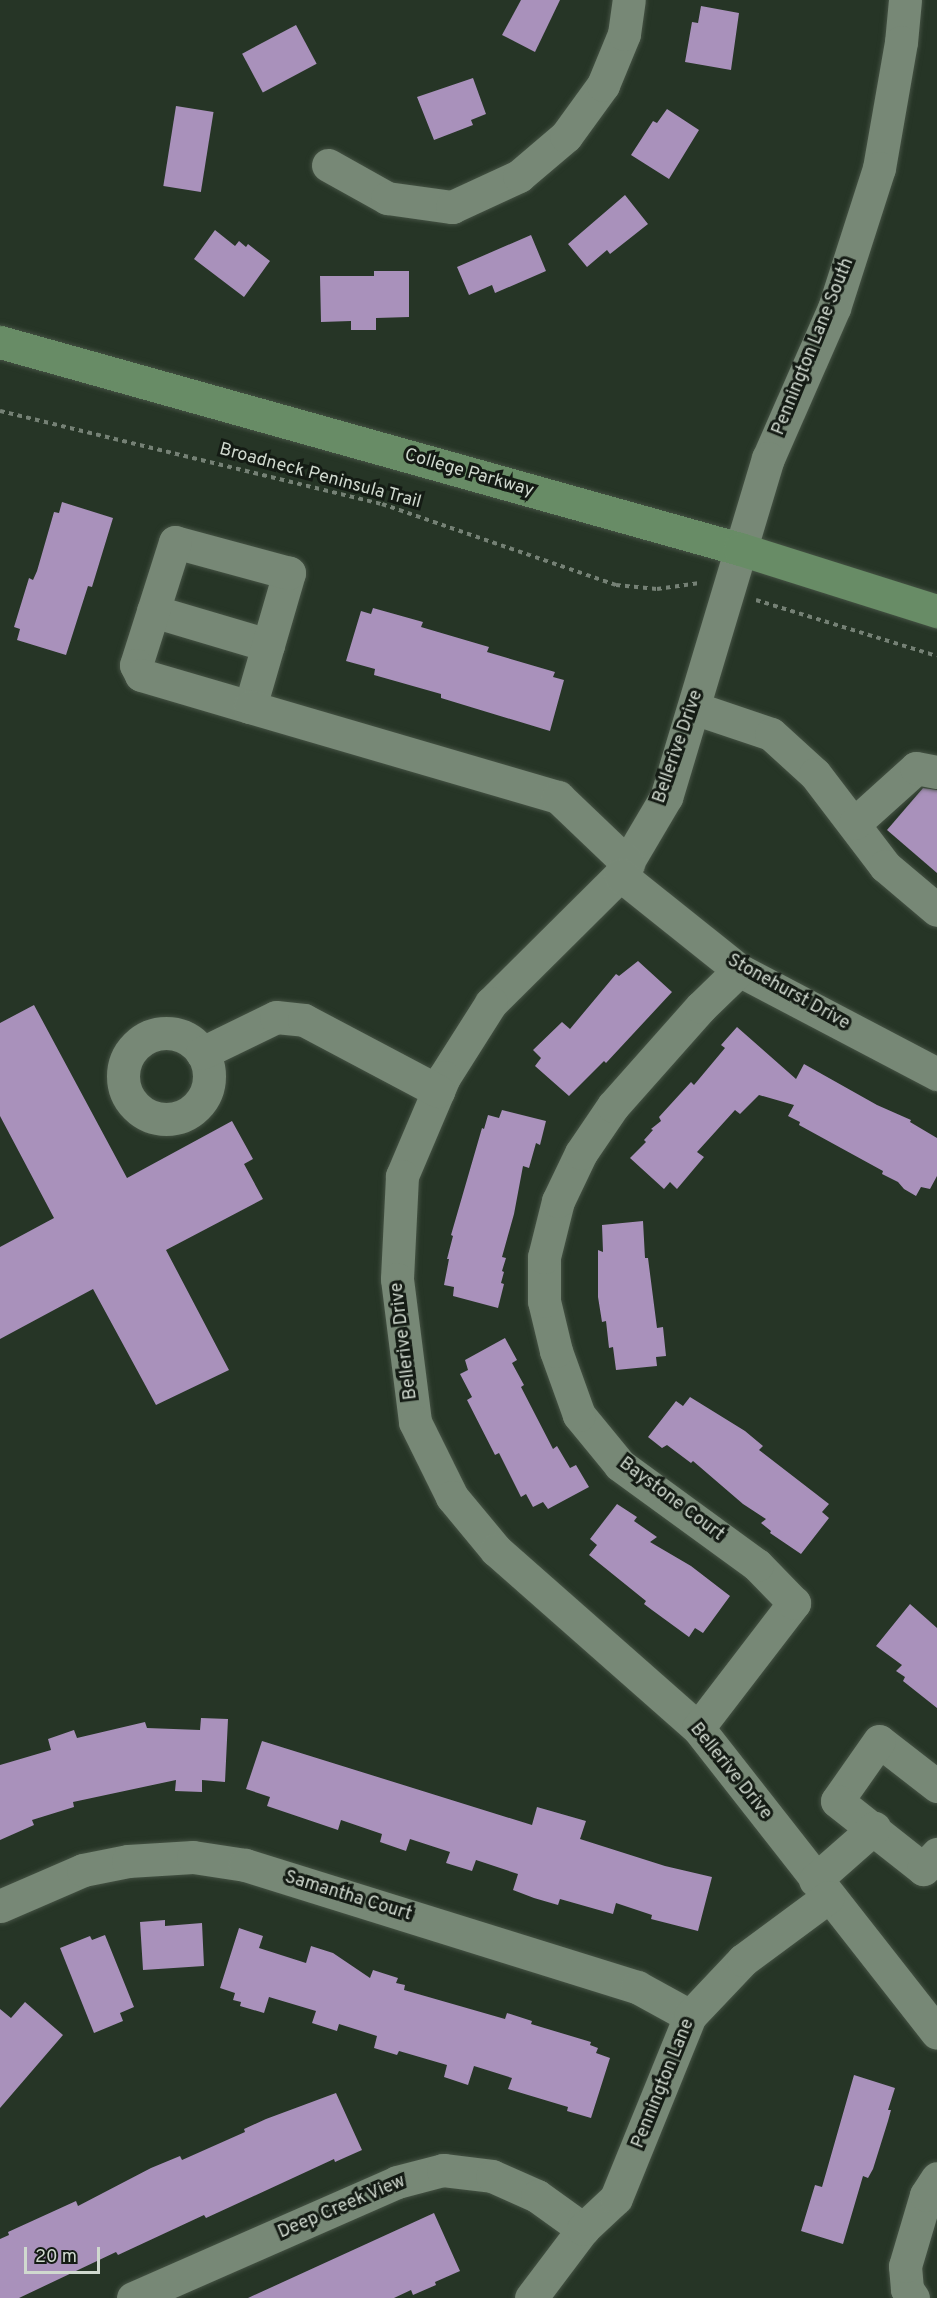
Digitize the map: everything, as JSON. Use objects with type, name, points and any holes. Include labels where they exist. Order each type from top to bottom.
[{"type":"main road","name":"College Parkway","points":[[0,342],[740,549],[937,611]]},
{"type":"street","points":[[328,165],[387,198],[452,207],[519,176],[567,136],[603,85],[624,33],[629,0]]},
{"type":"street","name":"Pennington Lane South","points":[[740,549],[768,458],[834,308],[876,178],[901,42],[904,0]]},
{"type":"street","name":"Stonehurst Drive","points":[[268,645],[289,573],[174,542],[136,665],[141,675],[558,797],[624,869],[739,970],[937,1074]]},
{"type":"street","name":"Bellerive Drive","points":[[740,549],[666,797],[624,869],[491,1003],[444,1077],[402,1176],[397,1280],[415,1422],[452,1497],[496,1550],[698,1728],[821,1888],[937,2033]]},
{"type":"street","points":[[153,611],[268,645],[250,707]]},
{"type":"street","points":[[694,708],[771,734],[815,774],[855,823],[885,866],[937,910]]},
{"type":"street","points":[[855,823],[916,768],[937,772]]},
{"type":"street","name":"Baystone Court","points":[[698,1728],[794,1603],[757,1565],[620,1465],[579,1415],[556,1351],[544,1301],[544,1257],[558,1201],[581,1153],[613,1106],[701,1007],[739,970]]},
{"type":"street","points":[[202,1053],[276,1017],[304,1020],[438,1091]]},
{"type":"street","points":[[937,1786],[879,1741],[837,1801],[923,1869],[937,1854]]},
{"type":"street","name":"Pennington Lane","points":[[531,2298],[583,2229],[616,2198],[690,2016],[743,1959],[821,1888],[874,1828]]},
{"type":"street","name":"Samantha Court","points":[[0,1906],[83,1870],[128,1861],[204,1858],[245,1865],[637,1988],[690,2016]]},
{"type":"street","name":"Deep Creek View","points":[[133,2298],[397,2182],[443,2170],[492,2175],[537,2196],[583,2229]]},
{"type":"street","points":[[913,2298],[907,2289],[905,2266],[926,2195],[937,2178]]},
{"type":"path","name":"Broadneck Peninsula Trail","points":[[0,411],[382,504],[616,585],[657,589],[698,583]]},
{"type":"path","points":[[762,602],[937,656]]},
{"type":"building","points":[[521,0],[560,0],[535,52],[502,35]]},
{"type":"building","points":[[701,6],[739,13],[731,70],[685,62],[692,22],[698,23]]},
{"type":"building","points":[[296,25],[317,64],[263,92],[242,54]]},
{"type":"building","points":[[473,78],[486,114],[471,120],[473,125],[434,140],[417,97]]},
{"type":"building","points":[[176,106],[214,112],[201,192],[163,186]]},
{"type":"building","points":[[667,109],[699,130],[669,179],[631,155],[653,121],[657,123]]},
{"type":"building","points":[[625,195],[648,224],[610,254],[607,250],[587,267],[568,244]]},
{"type":"building","points":[[215,230],[235,246],[239,241],[246,247],[248,244],[270,261],[244,297],[194,259]]},
{"type":"building","points":[[531,235],[546,271],[495,293],[492,285],[469,295],[457,267]]},
{"type":"building","points":[[374,271],[409,271],[409,317],[376,318],[376,330],[351,330],[351,321],[321,322],[320,276],[374,276]]},
{"type":"building","points":[[62,502],[113,518],[92,587],[88,586],[66,655],[17,640],[20,629],[14,627],[29,578],[33,580],[37,571],[54,512],[59,513]]},
{"type":"building","points":[[373,608],[423,622],[421,627],[489,647],[487,652],[555,672],[553,677],[564,680],[550,731],[441,698],[441,694],[374,675],[375,669],[346,661],[361,611],[371,614]]},
{"type":"building","points":[[923,788],[937,790],[937,873],[887,830]]},
{"type":"building","points":[[638,961],[672,992],[606,1063],[604,1061],[569,1096],[535,1066],[541,1058],[533,1050],[562,1022],[570,1029],[616,974],[619,976]]},
{"type":"building","points":[[34,1005],[127,1178],[232,1121],[253,1159],[244,1164],[263,1199],[166,1250],[229,1370],[156,1405],[93,1289],[0,1339],[0,1247],[54,1218],[0,1116],[0,1023]]},
{"type":"building","points":[[737,1027],[796,1079],[804,1064],[877,1105],[911,1120],[910,1122],[937,1138],[937,1176],[930,1189],[921,1187],[916,1196],[904,1189],[898,1182],[882,1174],[883,1171],[799,1125],[800,1122],[788,1116],[794,1105],[759,1095],[740,1114],[735,1110],[697,1152],[704,1157],[677,1189],[670,1182],[664,1189],[630,1158],[646,1142],[644,1140],[653,1130],[651,1129],[661,1121],[659,1117],[691,1082],[694,1085],[725,1048],[721,1045]]},
{"type":"building","points":[[502,1110],[546,1121],[540,1145],[536,1143],[529,1168],[523,1166],[514,1214],[502,1257],[506,1258],[501,1283],[504,1284],[498,1308],[453,1296],[454,1287],[444,1285],[453,1236],[451,1235],[482,1128],[484,1129],[488,1115],[499,1118]]},
{"type":"building","points":[[643,1221],[645,1258],[648,1258],[657,1328],[663,1327],[666,1356],[656,1357],[657,1366],[616,1370],[613,1347],[609,1348],[606,1321],[602,1322],[598,1297],[598,1250],[603,1252],[602,1225]]},
{"type":"building","points":[[505,1338],[517,1360],[512,1363],[524,1385],[521,1387],[553,1449],[557,1446],[570,1468],[576,1465],[589,1487],[548,1509],[543,1502],[533,1507],[526,1494],[521,1497],[499,1453],[495,1455],[467,1400],[472,1397],[460,1374],[468,1370],[465,1360]]},
{"type":"building","points":[[690,1397],[745,1431],[763,1446],[759,1450],[829,1504],[822,1512],[829,1518],[801,1554],[770,1533],[771,1531],[761,1523],[766,1519],[743,1504],[693,1461],[691,1463],[667,1445],[662,1448],[648,1437],[676,1401],[683,1406]]},
{"type":"building","points":[[617,1504],[637,1517],[634,1521],[657,1537],[650,1542],[691,1566],[730,1596],[703,1633],[695,1628],[689,1637],[644,1604],[646,1601],[589,1555],[597,1545],[590,1539]]},
{"type":"building","points":[[910,1604],[937,1628],[937,1708],[903,1681],[905,1677],[896,1671],[902,1665],[876,1646]]},
{"type":"building","points":[[201,1718],[228,1719],[225,1782],[202,1780],[202,1792],[175,1791],[176,1780],[73,1802],[74,1807],[32,1820],[34,1825],[0,1840],[0,1765],[51,1750],[48,1739],[74,1730],[77,1738],[145,1722],[147,1728],[200,1730]]},
{"type":"building","points":[[262,1741],[532,1825],[537,1807],[586,1821],[580,1839],[665,1866],[712,1877],[698,1931],[651,1919],[652,1915],[616,1903],[613,1914],[560,1899],[558,1905],[513,1890],[518,1874],[476,1860],[472,1871],[446,1863],[450,1852],[410,1839],[406,1851],[380,1842],[382,1834],[341,1820],[338,1830],[267,1806],[270,1797],[246,1789]]},
{"type":"building","points":[[165,1920],[165,1926],[202,1923],[204,1966],[143,1970],[140,1922]]},
{"type":"building","points":[[239,1928],[263,1936],[259,1948],[306,1963],[311,1946],[333,1953],[370,1978],[373,1970],[398,1978],[396,1983],[405,1985],[404,1990],[505,2019],[507,2013],[532,2021],[531,2024],[591,2042],[590,2045],[598,2048],[596,2053],[610,2058],[591,2118],[567,2111],[568,2107],[508,2089],[512,2078],[474,2066],[468,2085],[444,2077],[447,2065],[399,2051],[397,2055],[374,2048],[377,2036],[339,2024],[337,2031],[312,2023],[316,2011],[269,1997],[264,2013],[240,2006],[241,2002],[233,2000],[235,1993],[220,1988]]},
{"type":"building","points":[[105,1935],[134,2007],[120,2013],[123,2021],[94,2033],[60,1948],[90,1936],[92,1940]]},
{"type":"building","points":[[25,2002],[63,2035],[0,2108],[0,2009],[11,2018]]},
{"type":"building","points":[[854,2075],[895,2088],[888,2110],[891,2110],[873,2169],[868,2178],[863,2176],[843,2244],[801,2231],[815,2185],[822,2187]]},
{"type":"building","points":[[336,2093],[362,2150],[335,2162],[334,2159],[206,2218],[204,2215],[118,2255],[116,2252],[19,2298],[0,2298],[0,2239],[9,2235],[8,2232],[76,2201],[78,2206],[151,2168],[180,2156],[182,2160],[245,2132],[244,2129],[266,2119]]},
{"type":"building","points":[[434,2213],[460,2271],[435,2282],[436,2285],[413,2295],[411,2290],[394,2298],[248,2298]]}]
